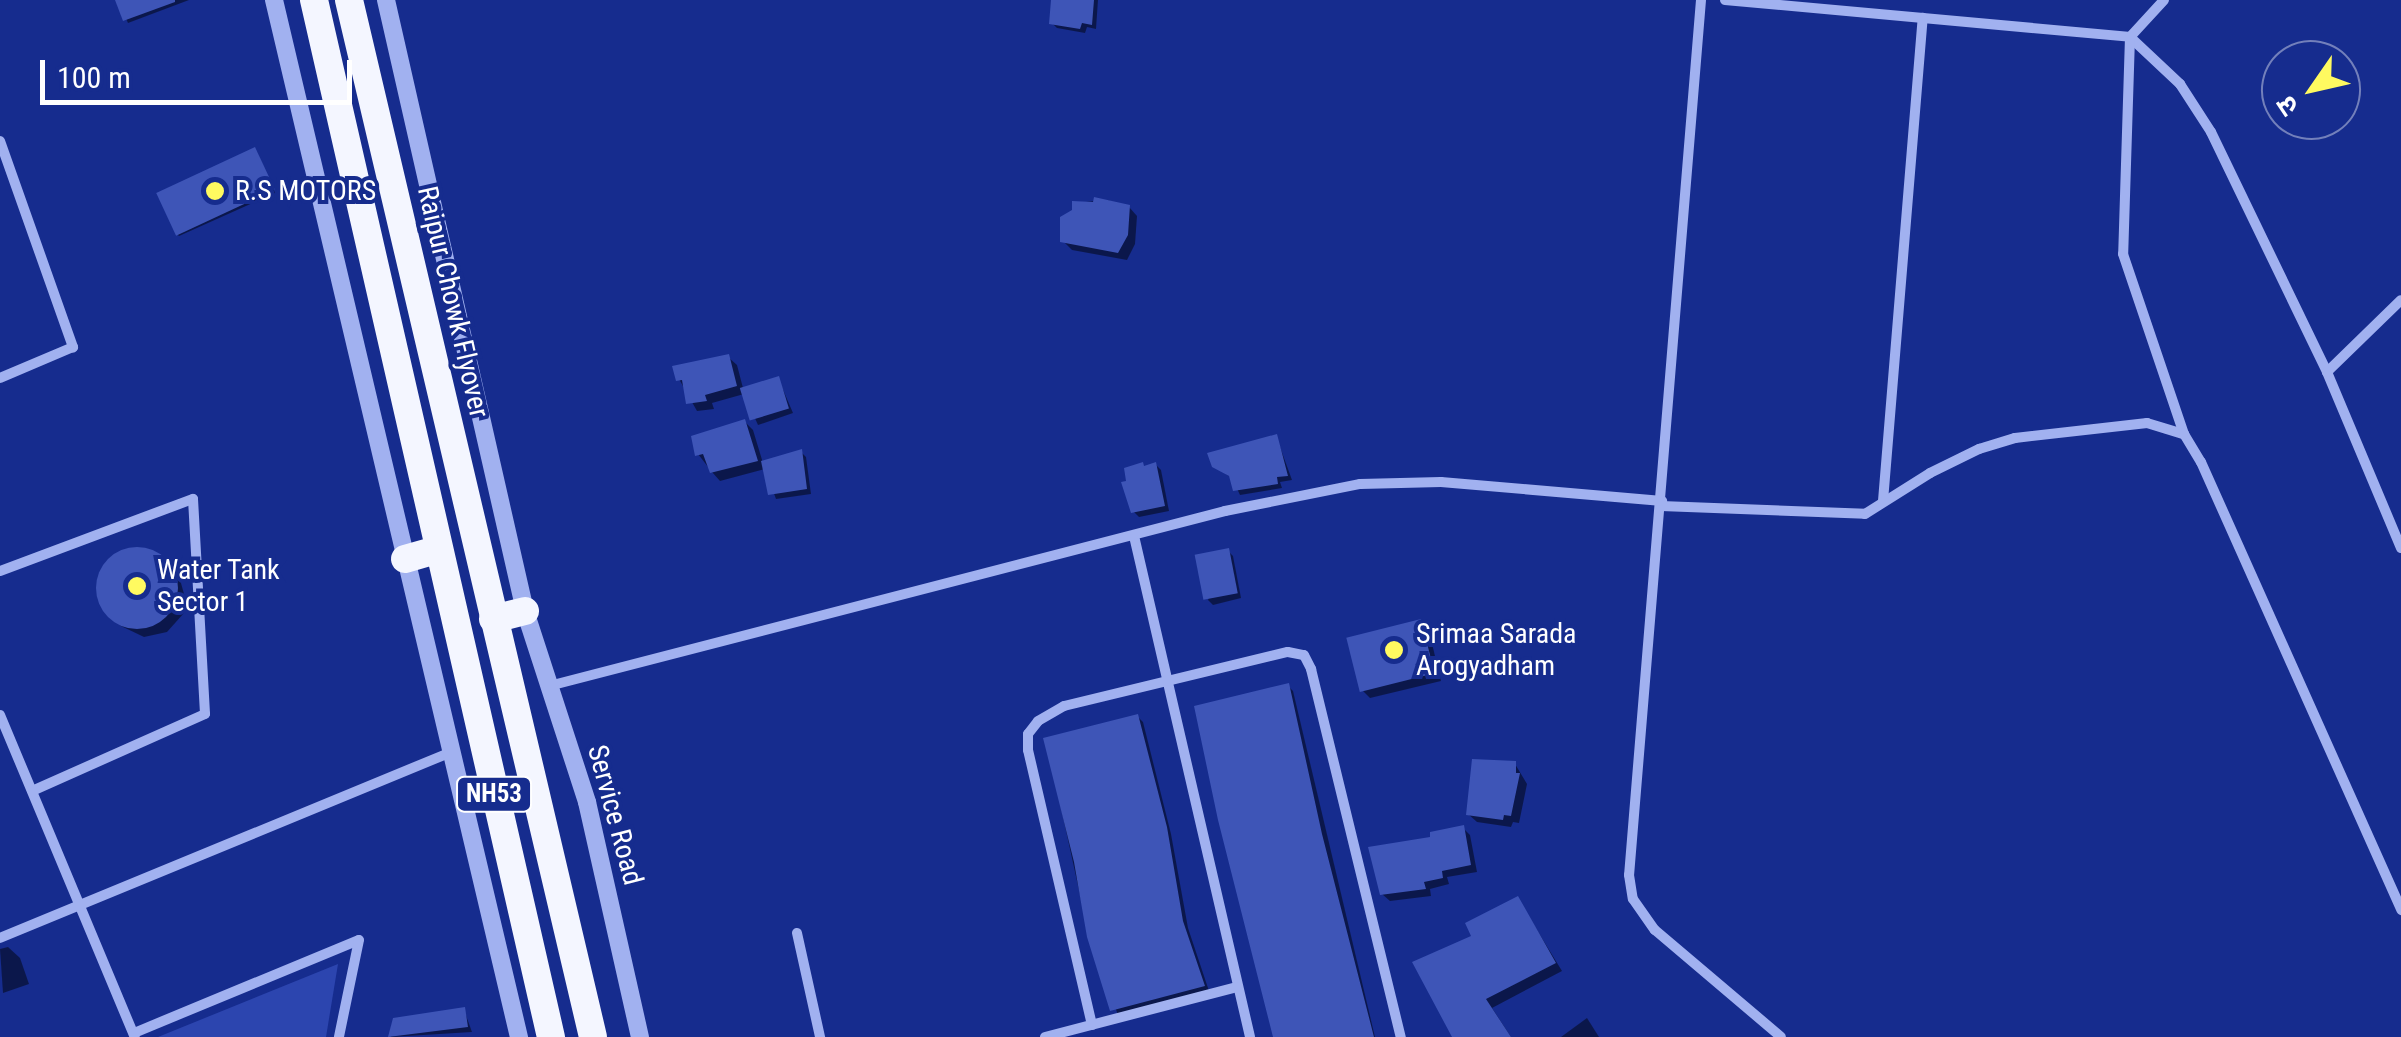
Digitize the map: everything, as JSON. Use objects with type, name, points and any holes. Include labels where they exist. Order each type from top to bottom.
[{"type":"highway","name":"NH53","points":[[314,0],[551,1037]]},
{"type":"highway","name":"Raipur Chowk Flyover","points":[[349,0],[493,619]]},
{"type":"highway","points":[[405,559],[437,550]]},
{"type":"highway","points":[[493,619],[525,610]]},
{"type":"highway","name":"NH53","points":[[493,619],[593,1037]]},
{"type":"street","points":[[274,0],[519,1037]]},
{"type":"street","name":"Service Road","points":[[386,0],[525,610],[587,802],[640,1037]]},
{"type":"street","points":[[1701,0],[1630,875],[1633,899],[1655,930],[1782,1037]]},
{"type":"street","points":[[1725,0],[2130,37],[2180,84],[2212,132],[2328,372],[2401,548]]},
{"type":"street","points":[[2164,0],[2130,37],[2123,254],[2184,434],[2201,462],[2401,910]]},
{"type":"street","points":[[1882,501],[1923,18]]},
{"type":"street","points":[[0,141],[73,347],[0,378]]},
{"type":"street","points":[[2328,372],[2401,300]]},
{"type":"street","points":[[549,686],[1225,511],[1360,484],[1441,482],[1662,504],[1865,514],[1979,449],[2015,438],[2147,422],[2184,434]]},
{"type":"street","points":[[0,571],[193,499],[205,714],[32,791]]},
{"type":"street","points":[[1134,536],[1250,1037]]},
{"type":"street","points":[[1092,1025],[1028,750],[1028,734],[1038,721],[1064,706],[1288,652],[1304,655],[1311,669],[1401,1037]]},
{"type":"street","points":[[0,715],[134,1035],[359,940],[339,1037]]},
{"type":"street","points":[[0,938],[451,752]]},
{"type":"street","points":[[798,933],[820,1037]]},
{"type":"street","points":[[1046,1037],[1236,988]]},
{"type":"shaded area","points":[[338,964],[326,1037],[158,1037]]},
{"type":"building","points":[[115,0],[175,0],[175,2],[123,21]]},
{"type":"building","points":[[1051,0],[1094,0],[1092,25],[1082,23],[1080,29],[1049,24]]},
{"type":"building","name":"R.S MOTORS","points":[[255,147],[275,190],[176,236],[156,193]]},
{"type":"building","points":[[1094,197],[1130,205],[1128,235],[1118,253],[1060,242],[1060,217],[1072,210],[1072,201],[1093,202]]},
{"type":"building","points":[[729,354],[737,386],[705,395],[707,401],[686,404],[682,380],[676,381],[672,366]]},
{"type":"building","points":[[779,376],[789,409],[750,421],[740,388]]},
{"type":"building","points":[[745,419],[758,461],[710,473],[703,454],[695,456],[691,436]]},
{"type":"building","points":[[1277,434],[1288,476],[1277,477],[1278,484],[1233,491],[1229,476],[1212,467],[1207,453]]},
{"type":"building","points":[[802,449],[807,489],[768,495],[761,461]]},
{"type":"building","points":[[1143,462],[1144,466],[1156,462],[1165,506],[1131,513],[1121,482],[1126,481],[1124,468]]},
{"type":"building","name":"Water Tank Sector 1","points":[[137,547],[153,550],[166,559],[175,572],[175,604],[166,617],[153,626],[137,629],[121,626],[108,617],[99,604],[96,588],[99,572],[108,559],[121,550]]},
{"type":"building","points":[[1229,548],[1238,593],[1203,600],[1195,555]]},
{"type":"building","points":[[1421,619],[1435,673],[1360,692],[1346,638]]},
{"type":"building","points":[[1289,683],[1322,834],[1374,1037],[1273,1037],[1218,820],[1194,706]]},
{"type":"building","points":[[1138,714],[1167,827],[1183,921],[1205,986],[1110,1011],[1087,937],[1074,862],[1043,738]]},
{"type":"building","points":[[1472,759],[1516,761],[1516,773],[1520,773],[1511,816],[1504,815],[1503,820],[1466,815]]},
{"type":"building","points":[[1464,825],[1471,865],[1442,871],[1443,878],[1424,882],[1426,889],[1380,895],[1368,847],[1430,837],[1430,832]]},
{"type":"building","points":[[1518,896],[1556,963],[1486,999],[1511,1037],[1452,1037],[1412,962],[1471,936],[1465,923]]},
{"type":"building","points":[[465,1007],[468,1027],[388,1037],[393,1018]]},
{"type":"place","name":"R.S MOTORS","points":[[215,191]]},
{"type":"place","name":"Water Tank Sector 1","points":[[137,586]]},
{"type":"place","name":"Srimaa Sarada Arogyadham","points":[[1394,650]]}]
